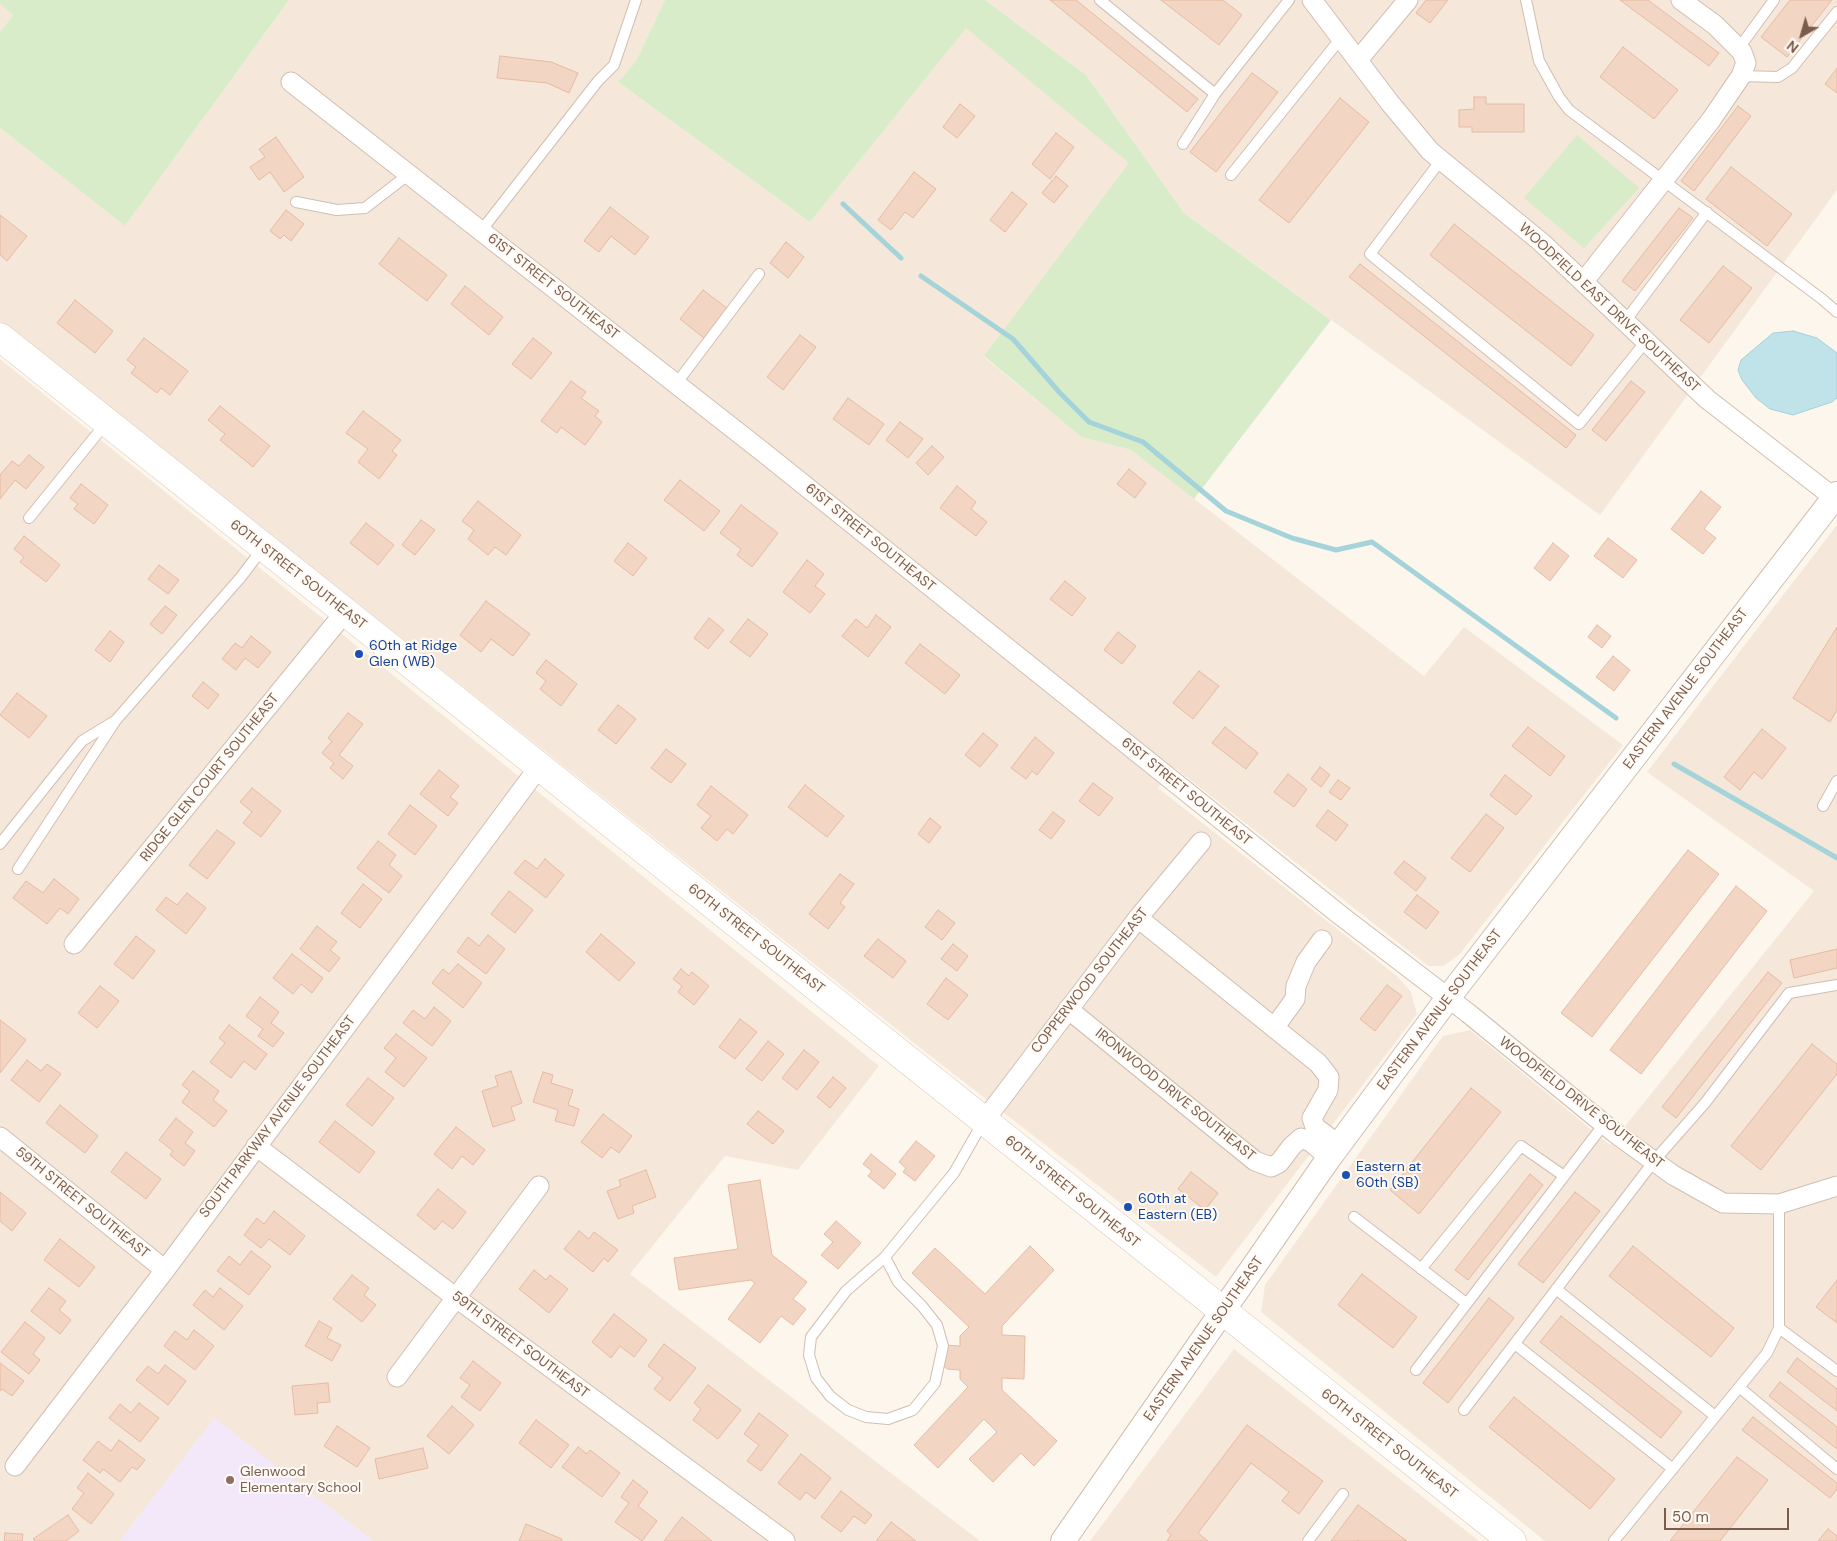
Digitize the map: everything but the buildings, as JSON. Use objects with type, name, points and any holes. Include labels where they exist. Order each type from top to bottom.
[{"type":"main road","name":"60TH STREET SOUTHEAST","points":[[0,337],[1512,1541]]},
{"type":"street","name":"WOODFIELD EAST DRIVE SOUTHEAST","points":[[1312,0],[1430,151],[1541,242],[1626,320],[1707,399],[1836,497]]},
{"type":"street","points":[[1358,60],[1408,0]]},
{"type":"street","points":[[1584,281],[1711,120],[1741,76],[1746,63],[1742,52],[1716,25],[1682,0]]},
{"type":"street","name":"61ST STREET SOUTHEAST","points":[[291,82],[764,452],[1340,915],[1448,998]]},
{"type":"street","name":"EASTERN AVENUE SOUTHEAST","points":[[1064,1541],[1334,1151],[1448,998],[1836,497]]},
{"type":"street","name":"RIDGE GLEN COURT SOUTHEAST","points":[[74,944],[345,612]]},
{"type":"street","name":"SOUTH PARKWAY AVENUE SOUTHEAST","points":[[15,1466],[165,1270],[538,767]]},
{"type":"street","name":"COPPERWOOD SOUTHEAST","points":[[984,1121],[1138,918],[1200,842]]},
{"type":"street","points":[[1138,918],[1318,1063],[1329,1077],[1328,1090],[1312,1118],[1314,1126],[1334,1151]]},
{"type":"street","points":[[1274,1028],[1295,998],[1296,986],[1306,962],[1322,940]]},
{"type":"street","name":"WOODFIELD DRIVE SOUTHEAST","points":[[1448,998],[1604,1124],[1673,1176],[1723,1203],[1779,1204],[1837,1186]]},
{"type":"street","name":"IRONWOOD DRIVE SOUTHEAST","points":[[1068,1009],[1255,1161],[1271,1166],[1279,1163],[1301,1138],[1334,1151]]},
{"type":"street","name":"59TH STREET SOUTHEAST","points":[[0,1137],[165,1270]]},
{"type":"street","name":"59TH STREET SOUTHEAST","points":[[256,1146],[455,1297],[784,1541]]},
{"type":"street","points":[[397,1377],[539,1186]]},
{"type":"lane","points":[[481,231],[598,81],[614,65],[636,0]]},
{"type":"lane","points":[[1100,0],[1215,94]]},
{"type":"lane","points":[[1183,144],[1215,94],[1289,0]]},
{"type":"lane","points":[[1526,0],[1539,62],[1558,96],[1569,110],[1707,212],[1837,312]]},
{"type":"lane","points":[[1738,48],[1774,0]]},
{"type":"lane","points":[[1741,76],[1778,77],[1792,68],[1837,12]]},
{"type":"lane","points":[[1231,175],[1341,38]]},
{"type":"lane","points":[[1441,160],[1370,254],[1579,424],[1647,340]]},
{"type":"lane","points":[[296,202],[337,210],[365,208],[409,174]]},
{"type":"lane","points":[[1626,320],[1707,212]]},
{"type":"lane","points":[[676,384],[759,274]]},
{"type":"lane","points":[[29,518],[107,422]]},
{"type":"lane","points":[[18,869],[116,720],[264,548]]},
{"type":"lane","points":[[0,844],[82,741],[116,720]]},
{"type":"lane","points":[[1822,806],[1837,781]]},
{"type":"lane","points":[[1464,1410],[1654,1161],[1705,1103],[1789,993],[1837,984]]},
{"type":"lane","points":[[885,1257],[898,1282],[922,1306],[937,1325],[943,1346],[935,1383],[913,1410],[888,1419],[866,1417],[848,1410],[830,1396],[816,1378],[809,1356],[811,1337],[846,1291],[885,1257],[954,1173],[984,1121]]},
{"type":"lane","points":[[1416,1370],[1604,1124]]},
{"type":"lane","points":[[1421,1269],[1521,1146],[1564,1176]]},
{"type":"lane","points":[[1614,1541],[1767,1353],[1779,1328],[1779,1204]]},
{"type":"lane","points":[[1354,1217],[1466,1304]]},
{"type":"lane","points":[[1556,1289],[1715,1416]]},
{"type":"lane","points":[[1779,1328],[1837,1371]]},
{"type":"lane","points":[[1514,1344],[1673,1469]]},
{"type":"lane","points":[[1739,1388],[1837,1469]]},
{"type":"lane","points":[[1308,1541],[1343,1494]]},
{"type":"shaded area","points":[[289,0],[665,0],[636,61],[618,82],[810,222],[966,27],[1130,163],[984,357],[1081,437],[1131,450],[1424,676],[1464,627],[1623,745],[1459,955],[1443,966],[1428,966],[1175,768],[1158,788],[1397,976],[1411,992],[1417,1014],[1216,1277],[942,1065],[0,321],[0,128],[125,226]]},
{"type":"shaded area","points":[[985,0],[1837,0],[1837,190],[1600,515],[1184,213],[1086,75]]},
{"type":"shaded area","points":[[0,4],[13,15],[0,32]]},
{"type":"shaded area","points":[[0,359],[879,1066],[798,1170],[725,1156],[630,1274],[980,1541],[373,1541],[214,1419],[120,1541],[0,1541]]},
{"type":"shaded area","points":[[1837,525],[1837,1541],[1545,1541],[1261,1312],[1265,1285],[1443,1036],[1470,1030],[1610,1145],[1814,891],[1647,772]]},
{"type":"shaded area","points":[[1234,1349],[1479,1541],[1090,1541]]},
{"type":"shaded area","name":"Glenwood Elementary School","points":[[214,1418],[373,1541],[120,1541]]},
{"type":"green space","points":[[0,0],[289,0],[125,226],[0,128],[0,32],[13,15],[0,4]]},
{"type":"green space","points":[[665,0],[985,0],[1086,75],[1184,213],[1331,320],[1194,499],[1131,450],[1081,437],[984,356],[1129,163],[966,28],[810,222],[618,82],[636,61]]},
{"type":"green space","points":[[1577,135],[1639,188],[1584,248],[1524,198]]},
{"type":"water","points":[[1793,331],[1817,338],[1837,353],[1837,398],[1832,402],[1793,415],[1770,409],[1756,398],[1742,380],[1738,370],[1741,360],[1773,333]]},
{"type":"waterway","points":[[843,204],[901,258]]},
{"type":"waterway","points":[[921,276],[1013,339],[1060,393],[1089,422],[1143,442],[1226,511],[1292,538],[1336,550],[1372,542],[1616,718]]},
{"type":"waterway","points":[[1674,764],[1837,858]]},
{"type":"place","name":"60th at Ridge Glen (WB)","points":[[359,654]]},
{"type":"place","name":"Eastern at 60th (SB)","points":[[1346,1175]]},
{"type":"place","name":"60th at Eastern (EB)","points":[[1128,1207]]},
{"type":"place","name":"Glenwood Elementary School","points":[[230,1480]]}]
